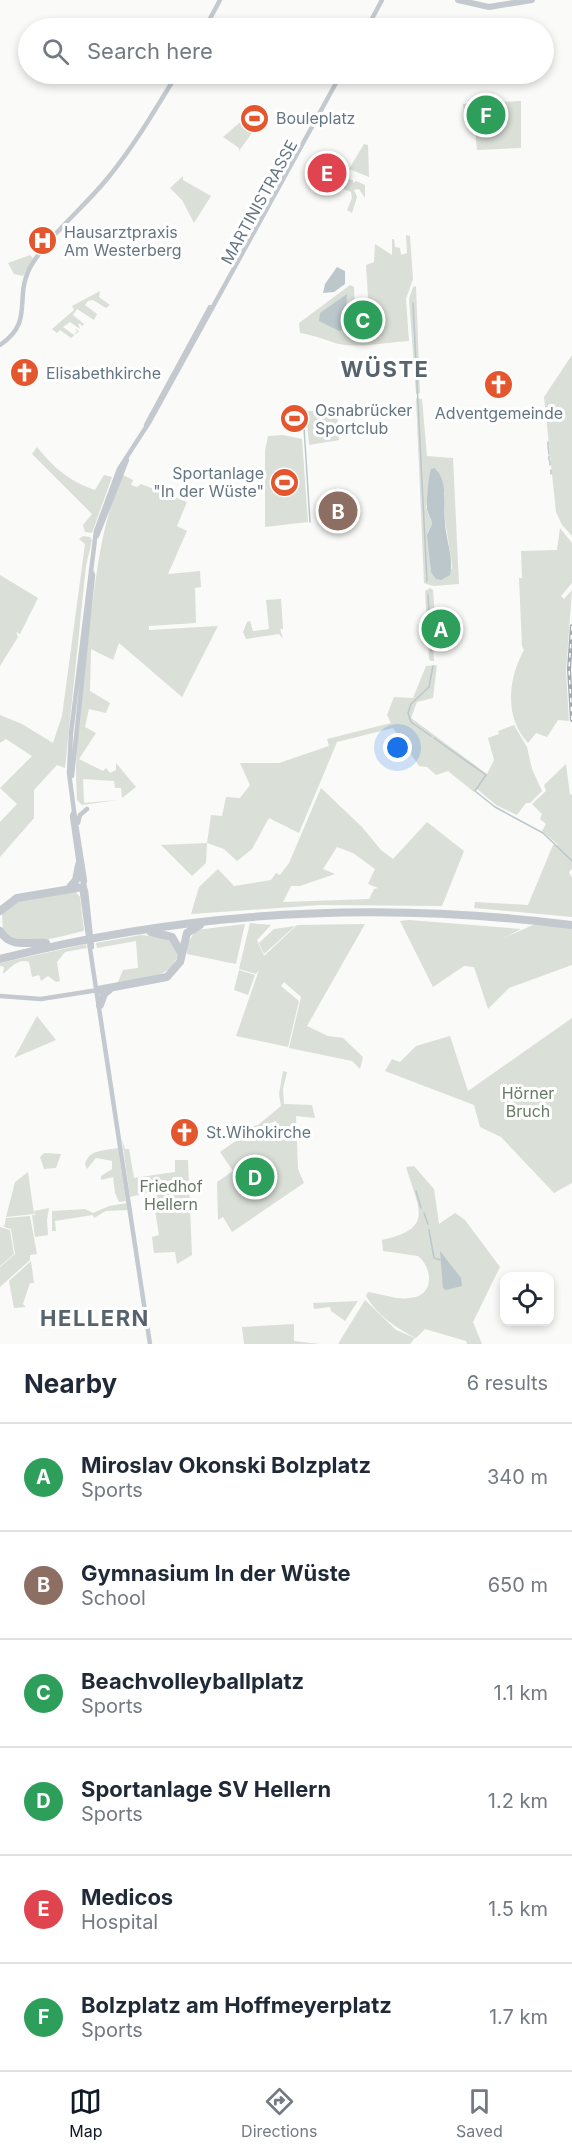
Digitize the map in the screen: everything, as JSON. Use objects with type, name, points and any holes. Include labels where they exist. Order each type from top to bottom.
[{"type":"highway","points":[[69,888],[76,880],[79,866]]},
{"type":"highway","points":[[0,911],[17,898],[83,887]]},
{"type":"highway","points":[[0,959],[101,934],[206,916],[359,908],[450,910],[572,923]]},
{"type":"highway","points":[[101,934],[219,920],[300,914],[409,912],[572,923]]},
{"type":"highway","points":[[98,990],[162,979],[174,971],[181,958],[187,933],[200,924],[219,920]]},
{"type":"highway","points":[[138,931],[164,933],[172,937],[179,945],[181,958]]},
{"type":"highway","points":[[0,932],[14,942],[46,943]]},
{"type":"highway","points":[[0,954],[46,943],[79,939]]},
{"type":"highway","points":[[100,1005],[105,993],[112,988]]},
{"type":"main road","points":[[210,18],[220,0]]},
{"type":"main road","points":[[373,18],[383,0]]},
{"type":"main road","points":[[458,0],[492,6],[532,0]]},
{"type":"main road","points":[[471,0],[492,6]]},
{"type":"main road","points":[[0,345],[19,329],[22,319],[22,288],[32,264],[126,155],[171,84]]},
{"type":"main road","name":"MARTINISTRASSE","points":[[213,305],[337,84]]},
{"type":"main road","points":[[146,425],[213,305]]},
{"type":"main road","points":[[150,1344],[83,887],[71,781],[71,733],[91,570],[106,499],[213,305]]},
{"type":"main road","points":[[154,414],[158,423]]},
{"type":"main road","points":[[77,826],[80,815],[87,809]]},
{"type":"main road","points":[[74,811],[72,816],[83,887]]},
{"type":"main road","points":[[0,996],[41,999],[98,990]]},
{"type":"green space","points":[[521,101],[521,148],[477,150],[473,112],[464,112],[463,104]]},
{"type":"green space","points":[[253,111],[262,119],[239,151],[239,148],[223,137]]},
{"type":"green space","points":[[364,144],[368,145],[369,177],[349,169]]},
{"type":"green space","points":[[183,176],[183,180],[211,196],[194,223],[182,200],[170,188]]},
{"type":"green space","points":[[349,179],[353,180],[353,183],[356,181],[365,185],[365,198],[359,189],[354,190],[357,197],[352,213],[347,210],[352,198],[351,192],[343,189]]},
{"type":"green space","points":[[406,235],[410,236],[413,279],[406,299],[409,341],[350,345],[300,333],[299,323],[350,285],[354,287],[355,314],[369,313],[366,265],[374,262],[375,244],[392,255],[392,239],[394,239],[395,247],[400,248],[401,255],[407,253]]},
{"type":"green space","points":[[30,255],[33,258],[23,276],[14,274],[8,263]]},
{"type":"green space","points":[[416,286],[420,393],[416,394],[409,299],[413,287]]},
{"type":"green space","points":[[100,291],[99,297],[110,305],[106,308],[93,300],[88,301],[85,305],[97,314],[94,320],[77,309],[73,315],[84,324],[83,326],[78,323],[80,329],[70,322],[63,327],[74,335],[77,331],[75,328],[79,331],[71,338],[60,330],[57,333],[52,329],[74,310],[72,306]]},
{"type":"green space","points":[[572,355],[572,536],[562,525],[556,512],[544,397]]},
{"type":"green space","points":[[416,398],[422,399],[427,456],[453,458],[459,584],[433,586],[424,583]],"holes":[[[431,469],[437,469],[445,493],[445,521],[452,569],[431,572],[428,532],[432,524],[426,507]]]},
{"type":"green space","points":[[306,411],[337,411],[339,440],[309,445]]},
{"type":"green space","name":"Sportanlage \"In der Wüste\"","points":[[283,435],[302,439],[308,522],[265,527],[265,450],[268,436]]},
{"type":"green space","points":[[37,447],[63,473],[95,490],[104,475],[112,477],[92,533],[85,532],[83,525],[92,514],[32,454]]},
{"type":"green space","points":[[123,475],[133,480],[131,485],[137,487],[141,484],[187,502],[177,526],[187,531],[168,574],[200,571],[201,587],[195,588],[196,623],[149,626],[149,630],[218,626],[182,697],[119,643],[113,660],[91,649],[90,691],[110,703],[106,713],[89,709],[85,727],[96,733],[79,759],[103,771],[106,768],[110,773],[116,770],[116,763],[136,787],[122,798],[121,788],[115,788],[114,781],[83,779],[84,803],[118,800],[82,805],[77,800],[76,756],[84,666],[101,547],[110,511]]},
{"type":"green space","points":[[560,528],[572,543],[572,583],[561,596],[564,599],[572,590],[566,672],[569,721],[558,720],[547,737],[536,733],[528,743],[515,722],[511,698],[514,673],[524,650],[519,578],[522,578],[521,551],[557,550]]},
{"type":"green space","points":[[83,536],[90,537],[92,540],[86,566],[65,768],[57,765],[34,790],[34,818],[0,857],[0,822],[17,804],[0,788],[32,756],[6,739],[0,743],[0,715],[22,724],[53,743],[62,716],[85,544],[79,539]]},
{"type":"green space","points":[[0,575],[38,598],[20,634],[16,632],[18,637],[0,666]]},
{"type":"green space","points":[[430,588],[433,590],[435,620],[448,619],[449,639],[433,641],[434,661],[429,659],[425,591]]},
{"type":"green space","points":[[281,599],[283,629],[280,629],[283,639],[279,634],[246,639],[243,632],[247,622],[250,621],[253,631],[269,629],[266,600]]},
{"type":"green space","points":[[437,665],[433,698],[417,702],[411,718],[487,774],[494,760],[488,738],[514,725],[527,747],[532,769],[542,791],[530,803],[526,803],[517,815],[496,805],[477,789],[474,792],[448,771],[436,775],[427,767],[419,766],[393,728],[337,742],[299,833],[269,818],[252,849],[237,861],[224,849],[207,843],[211,815],[222,816],[226,797],[240,798],[250,785],[240,763],[279,763],[329,746],[327,739],[391,723],[387,715],[394,697],[413,698],[426,666]]},
{"type":"green space","points":[[566,764],[570,795],[572,794],[572,869],[569,872],[572,878],[572,917],[474,908],[475,902],[528,905],[553,845],[558,845],[542,831],[546,824],[540,819],[542,814],[532,804],[546,791],[544,785]]},
{"type":"green space","points":[[321,788],[362,827],[381,850],[393,859],[427,822],[464,851],[442,906],[321,905],[191,914],[199,887],[218,869],[234,886],[271,880],[276,873],[280,875],[289,863]],"holes":[[[337,847],[353,853],[375,869],[368,884],[378,888],[374,889],[369,899],[283,902],[291,886],[300,886],[335,874],[323,869]]]},
{"type":"green space","points":[[207,843],[206,863],[192,876],[161,845]]},
{"type":"green space","points":[[75,891],[80,897],[84,931],[31,941],[11,937],[3,931],[2,914],[17,901]]},
{"type":"green space","points":[[400,921],[521,929],[504,938],[535,924],[572,928],[572,965],[509,988],[488,1009],[474,967],[464,966],[433,987]]},
{"type":"green space","points":[[250,923],[271,925],[257,940],[264,956],[297,925],[365,924],[307,1026],[328,1036],[343,1038],[363,1057],[360,1069],[352,1061],[289,1048],[301,997],[284,982],[281,986],[299,1001],[288,1047],[236,1036],[259,970],[256,974],[239,969]]},
{"type":"green space","points":[[245,924],[236,964],[187,954],[187,944],[196,930]]},
{"type":"green space","points":[[295,926],[264,954],[259,943],[274,929]]},
{"type":"green space","points":[[141,935],[169,938],[178,954],[174,963],[169,969],[154,977],[118,982],[123,970],[138,968],[136,941],[97,948],[96,943]]},
{"type":"green space","points":[[86,944],[87,948],[65,952],[57,962],[60,981],[56,982],[48,976],[41,981],[39,975],[32,977],[29,962],[25,961],[18,962],[3,974],[4,967],[0,966],[0,963]]},
{"type":"green space","points":[[239,970],[255,975],[248,995],[234,990]]},
{"type":"green space","points":[[37,1016],[56,1040],[14,1058]]},
{"type":"green space","name":"Hörner Bruch","points":[[572,1018],[572,1183],[554,1193],[501,1137],[480,1127],[474,1105],[385,1071],[392,1059],[400,1062],[416,1046],[450,1036],[468,1091]]},
{"type":"green space","points":[[283,1071],[287,1072],[283,1089],[284,1104],[312,1105],[315,1118],[296,1116],[298,1169],[304,1183],[232,1232],[223,1217],[218,1220],[217,1182],[233,1171],[220,1152],[247,1133],[268,1126],[273,1132],[279,1129],[282,1135],[276,1121],[254,1129],[233,1130],[258,1125],[281,1106],[279,1094]]},
{"type":"green space","name":"Friedhof Hellern","points":[[122,1139],[125,1149],[129,1149],[134,1178],[175,1172],[175,1160],[188,1160],[192,1255],[177,1264],[175,1252],[154,1253],[152,1237],[159,1235],[152,1192],[130,1197]]},
{"type":"green space","points":[[118,1148],[126,1201],[119,1202],[113,1177],[101,1180],[101,1176],[112,1169],[112,1161],[96,1158],[87,1169],[85,1164],[94,1153]]},
{"type":"green space","points":[[44,1153],[61,1154],[56,1168],[44,1169],[40,1157]]},
{"type":"green space","points":[[414,1166],[434,1189],[439,1224],[455,1213],[465,1220],[500,1267],[473,1322],[482,1344],[467,1344],[466,1341],[425,1329],[416,1338],[388,1321],[366,1296],[368,1292],[394,1298],[410,1298],[418,1296],[427,1287],[429,1274],[427,1267],[418,1256],[383,1251],[382,1240],[410,1229],[419,1214],[406,1167]]},
{"type":"green space","points":[[28,1172],[34,1214],[6,1217],[15,1182]]},
{"type":"green space","points":[[127,1203],[128,1210],[106,1211],[94,1218],[93,1215],[55,1221],[56,1231],[52,1231],[52,1211],[85,1209],[93,1213],[109,1206]]},
{"type":"green space","points":[[49,1208],[48,1235],[35,1237],[32,1215],[35,1215],[34,1211]]},
{"type":"green space","points":[[30,1216],[37,1254],[30,1255],[30,1260],[0,1287],[0,1267],[15,1254],[11,1229],[4,1227],[6,1218]]},
{"type":"green space","points":[[0,1227],[10,1230],[14,1254],[0,1266]]},
{"type":"green space","points":[[31,1261],[34,1283],[30,1283],[23,1304],[26,1307],[14,1308],[9,1281]]},
{"type":"green space","points":[[365,1300],[396,1330],[415,1338],[410,1344],[338,1344]]},
{"type":"green space","points":[[358,1301],[345,1321],[331,1311],[330,1307],[314,1309],[313,1303]]},
{"type":"green space","points":[[294,1324],[294,1341],[320,1344],[244,1344],[242,1327]]},
{"type":"shaded area","points":[[337,267],[345,271],[345,284],[334,292],[323,293],[325,284]]},
{"type":"shaded area","points":[[347,294],[345,329],[339,331],[319,321],[320,313]]},
{"type":"shaded area","points":[[435,468],[444,487],[445,523],[451,562],[450,575],[441,580],[436,579],[431,572],[427,535],[432,524],[427,509],[429,482],[431,469]]},
{"type":"shaded area","points":[[440,1251],[461,1278],[462,1286],[446,1290],[443,1288]]},
{"type":"waterway","points":[[413,303],[427,581]]},
{"type":"waterway","points":[[304,427],[310,522]]},
{"type":"waterway","points":[[548,446],[549,454]]},
{"type":"waterway","points":[[428,595],[431,651]]},
{"type":"waterway","points":[[431,736],[411,722],[408,713],[411,704],[429,687],[433,666]]},
{"type":"waterway","points":[[434,738],[486,775],[475,791],[495,807],[543,833],[572,861]]},
{"type":"waterway","points":[[416,1191],[421,1208]]},
{"type":"waterway","points":[[424,1213],[428,1224]]},
{"type":"waterway","points":[[429,1230],[434,1258],[440,1260]]},
{"type":"railway","points":[[572,626],[569,669],[572,720]]},
{"type":"place","name":"Bolzplatz am Hoffmeyerplatz","points":[[486,115]]},
{"type":"place","name":"Bouleplatz","points":[[255,118]]},
{"type":"place","name":"Medicos","points":[[327,173]]},
{"type":"place","name":"Hausarztpraxis Am Westerberg","points":[[43,241]]},
{"type":"place","name":"Beachvolleyballplatz","points":[[363,320]]},
{"type":"place","name":"Elisabethkirche","points":[[25,373]]},
{"type":"place","name":"Adventgemeinde","points":[[499,385]]},
{"type":"place","name":"Osnabrücker Sportclub","points":[[294,419]]},
{"type":"place","name":"Sportanlage \"In der Wüste\"","points":[[285,482]]},
{"type":"place","name":"Gymnasium In der Wüste","points":[[338,511]]},
{"type":"place","name":"Miroslav Okonski Bolzplatz","points":[[441,629]]},
{"type":"place","name":"St.Wihokirche","points":[[185,1132]]},
{"type":"place","name":"Sportanlage SV Hellern","points":[[255,1177]]},
{"type":"district","name":"WÜSTE","points":[[385,369]]},
{"type":"district","name":"HELLERN","points":[[95,1318]]}]
